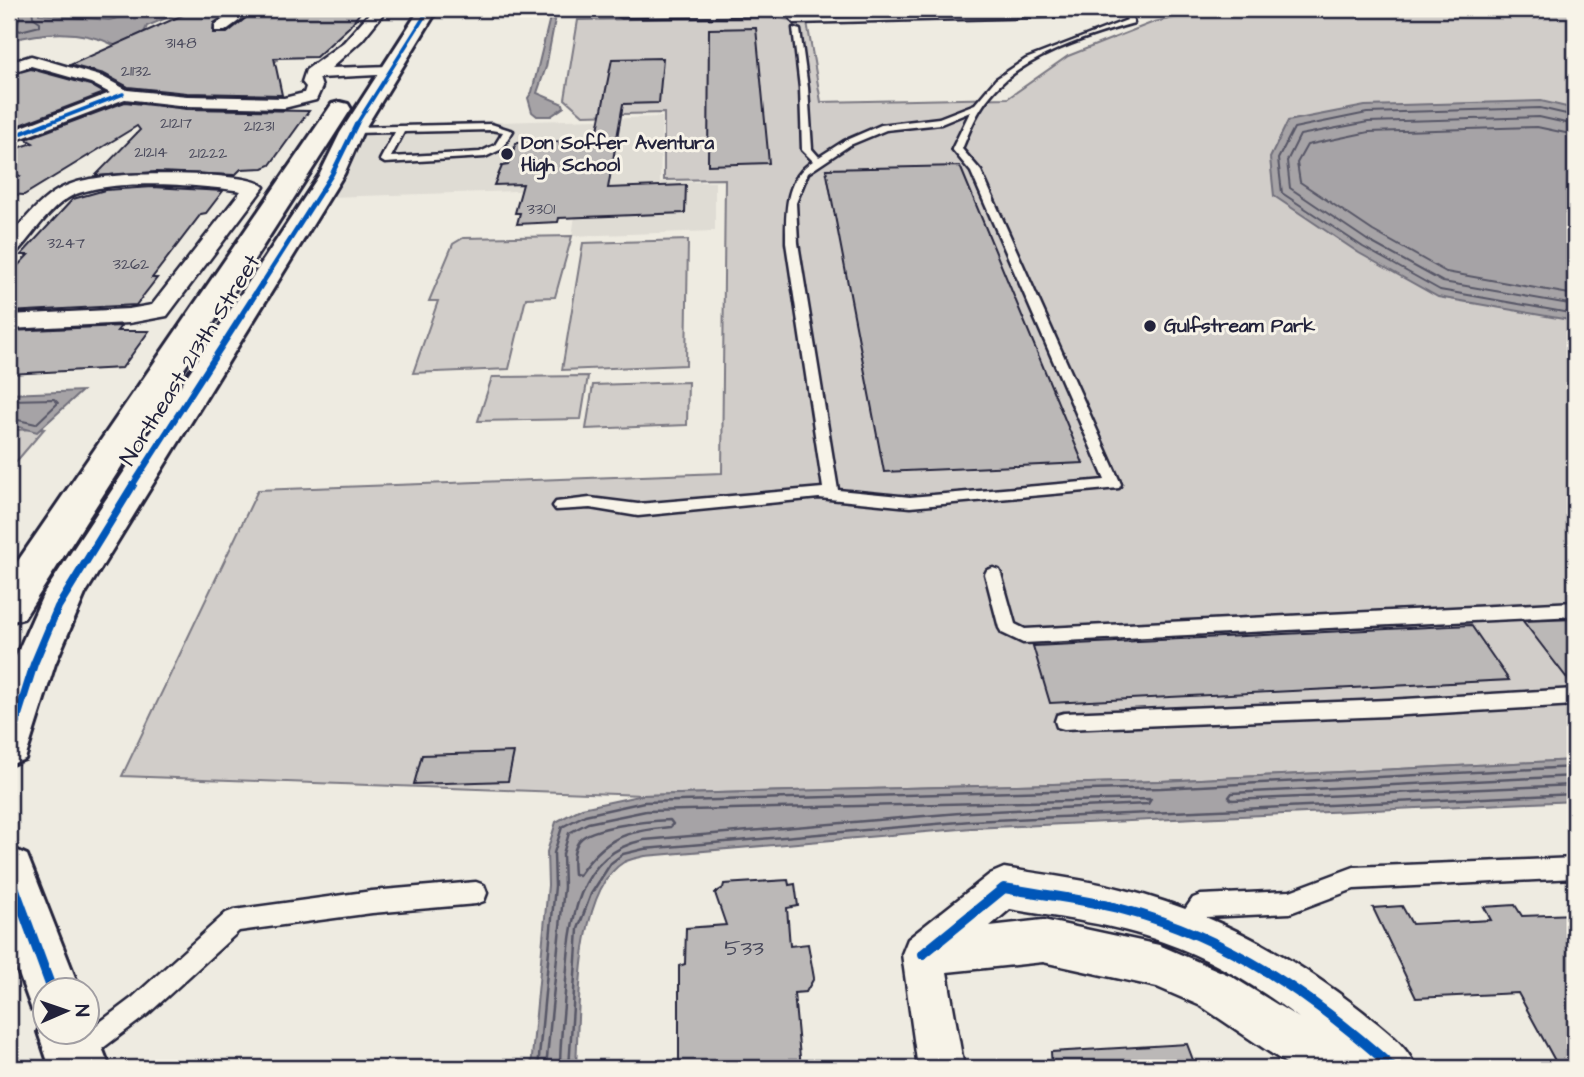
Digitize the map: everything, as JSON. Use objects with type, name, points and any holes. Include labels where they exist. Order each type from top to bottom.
[{"type":"street","points":[[220,27],[248,9]]},
{"type":"street","points":[[9,68],[31,61],[97,80],[123,94],[187,102],[284,103],[307,89],[361,35],[380,9]]},
{"type":"street","name":"Northeast 213th Street","points":[[9,606],[271,239],[332,174],[354,130],[375,75],[408,9]]},
{"type":"street","name":"Northeast 213th Street","points":[[9,744],[21,695],[42,636],[68,587],[271,239],[375,75],[429,9]]},
{"type":"street","points":[[307,89],[375,75]]},
{"type":"street","points":[[9,138],[123,94]]},
{"type":"street","points":[[9,249],[62,193],[108,181],[226,182],[254,187],[159,311],[129,316],[9,322]]},
{"type":"street","points":[[9,873],[47,976]]},
{"type":"street","points":[[923,954],[1004,888],[1124,909],[1183,928],[1260,968],[1325,1009],[1393,1068]]},
{"type":"street","points":[[923,954],[1043,941],[1159,966],[1216,991],[1300,1045],[1329,1068]]},
{"type":"street","points":[[923,954],[941,1068]]},
{"type":"lane","points":[[623,9],[622,15],[791,11],[794,21],[976,13],[1127,13],[1147,9]]},
{"type":"lane","points":[[561,506],[590,503],[638,510],[831,494],[910,502],[1114,484],[976,171],[957,149],[969,118],[977,106],[1014,66],[1043,52],[1131,21],[1127,13]]},
{"type":"lane","points":[[796,30],[804,88],[807,149],[818,162]]},
{"type":"lane","points":[[831,494],[792,243],[791,203],[804,171],[847,143],[884,127],[941,121],[977,106]]},
{"type":"lane","points":[[354,130],[491,127],[508,131],[499,147],[482,155],[385,160],[401,129]]},
{"type":"lane","points":[[993,574],[1007,628],[1023,636],[1575,609]]},
{"type":"lane","points":[[1063,721],[1388,709],[1575,697]]},
{"type":"lane","points":[[1183,928],[1201,906],[1290,902],[1354,878],[1575,868]]},
{"type":"lane","points":[[74,1051],[140,1006],[234,921],[372,902],[476,893]]},
{"type":"shaded area","name":"Gulfstream Park","points":[[1575,9],[1575,760],[1161,781],[643,795],[122,776],[258,490],[722,473],[725,179],[664,180],[664,113],[583,115],[565,99],[578,20],[768,17],[807,22],[821,102],[1008,98],[1068,56],[1154,22],[1209,11]]},
{"type":"shaded area","name":"Don Soffer Aventura High School","points":[[662,117],[660,182],[715,182],[715,231],[572,236],[579,189],[329,197],[370,126]]},
{"type":"shaded area","points":[[572,236],[555,297],[526,298],[509,369],[413,373],[438,301],[429,301],[453,244],[463,238]]},
{"type":"shaded area","points":[[688,240],[686,365],[562,370],[583,243]]},
{"type":"shaded area","points":[[588,376],[581,419],[478,421],[492,377]]},
{"type":"shaded area","points":[[688,382],[687,425],[586,429],[593,385]]},
{"type":"shaded area","points":[[44,429],[9,470],[9,430]]},
{"type":"water","points":[[9,9],[39,9],[39,14],[109,20],[158,9],[188,9],[147,26],[141,39],[175,52],[295,9],[328,9],[271,66],[114,45],[76,34],[36,35],[9,41],[9,27],[13,17]]},
{"type":"water","points":[[552,9],[557,9],[546,67],[537,93],[563,104],[564,107],[551,116],[537,116],[532,112],[528,98],[532,92]]},
{"type":"water","points":[[1541,101],[1575,109],[1575,321],[1438,297],[1359,253],[1274,196],[1270,158],[1288,121],[1365,106]]},
{"type":"water","points":[[82,391],[37,432],[9,424],[9,394]]},
{"type":"water","points":[[1575,760],[1575,801],[972,828],[645,856],[629,860],[608,877],[596,899],[588,926],[580,988],[576,1068],[531,1068],[548,885],[547,852],[556,822],[582,808],[643,795],[1161,781]]},
{"type":"building","points":[[234,9],[214,23],[213,33],[227,33],[257,9],[363,9],[349,27],[316,57],[274,58],[282,95],[187,93],[128,87],[104,74],[70,65],[194,10]]},
{"type":"building","points":[[756,28],[769,163],[708,165],[709,29]]},
{"type":"building","points":[[663,58],[659,103],[623,104],[608,188],[686,185],[685,213],[559,218],[558,222],[517,224],[520,213],[515,213],[523,184],[494,185],[502,166],[508,165],[516,143],[596,140],[612,59]]},
{"type":"building","points":[[31,69],[90,85],[104,93],[9,129],[9,75]]},
{"type":"building","points":[[125,102],[187,109],[309,111],[270,165],[263,168],[241,169],[235,175],[156,172],[95,176],[140,130],[137,126],[24,195],[9,194],[9,181],[20,176],[9,171],[9,151],[33,143],[26,139]]},
{"type":"building","points":[[960,166],[1083,463],[884,472],[826,169]]},
{"type":"building","points":[[153,187],[223,191],[206,213],[201,214],[152,278],[157,278],[136,305],[9,312],[9,275],[28,255],[21,255],[73,199],[105,190]]},
{"type":"building","points":[[121,326],[117,331],[149,331],[122,368],[9,374],[9,331]]},
{"type":"building","points":[[1575,619],[1575,687],[1523,621]]},
{"type":"building","points":[[1471,625],[1509,680],[1050,703],[1033,646]]},
{"type":"building","points":[[514,752],[508,781],[414,784],[422,755]]},
{"type":"building","points":[[788,880],[789,885],[795,884],[798,906],[787,908],[790,946],[808,944],[814,978],[806,992],[794,993],[801,1068],[679,1068],[679,966],[685,964],[686,928],[726,925],[715,893],[723,888],[724,884]]},
{"type":"building","points":[[1515,905],[1522,916],[1575,914],[1575,1068],[1559,1068],[1518,993],[1416,998],[1373,908],[1402,906],[1412,924],[1491,920],[1484,907]]},
{"type":"building","points":[[1187,1044],[1196,1068],[1052,1068],[1051,1052]]},
{"type":"cycle path","points":[[9,744],[34,664],[68,587],[332,174],[351,133],[429,9]]},
{"type":"cycle path","points":[[9,138],[123,94]]},
{"type":"cycle path","points":[[9,873],[47,976]]},
{"type":"cycle path","points":[[923,954],[1004,888],[1125,910],[1199,935],[1268,972],[1334,1017],[1393,1068]]},
{"type":"place","name":"Don Soffer Aventura High School","points":[[507,154]]},
{"type":"place","name":"Gulfstream Park","points":[[1150,326]]}]
